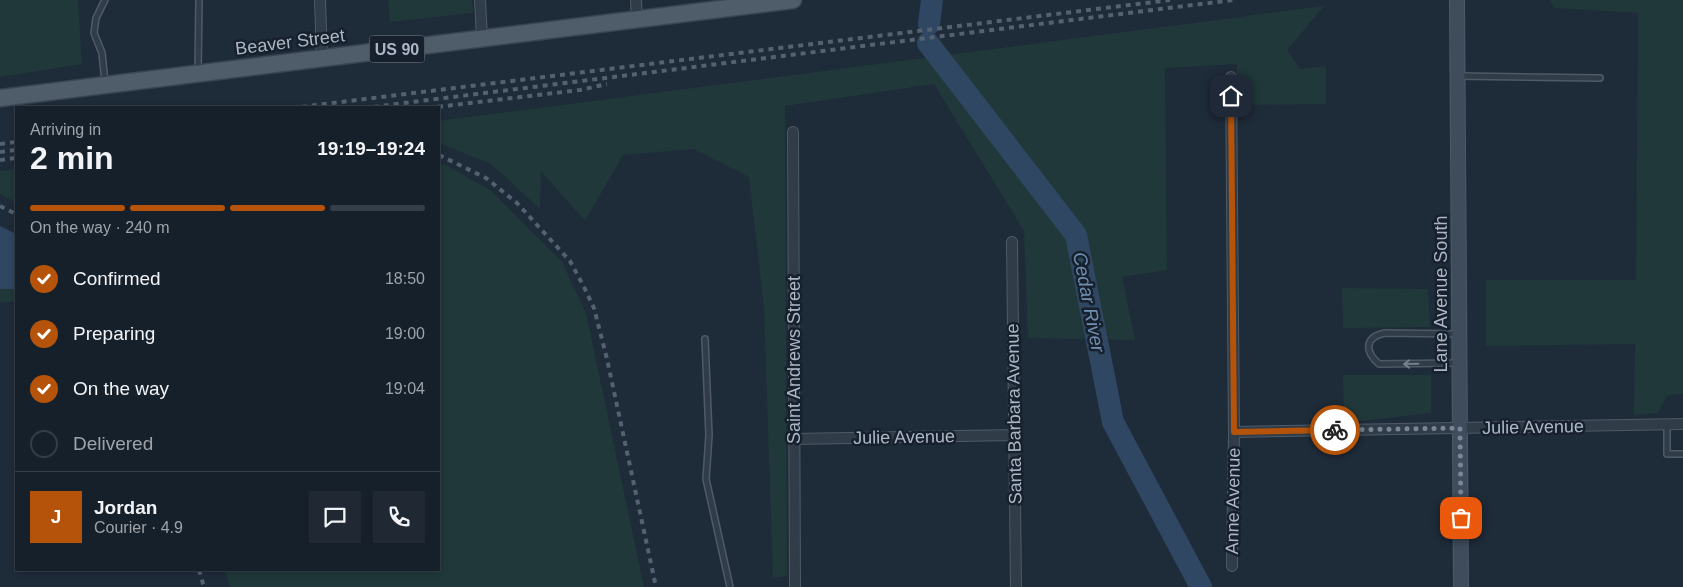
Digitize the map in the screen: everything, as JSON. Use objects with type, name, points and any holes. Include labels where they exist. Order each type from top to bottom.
[{"type":"main road","name":"Beaver Street","points":[[0,98],[794,0]]},
{"type":"main road","name":"Lane Avenue South","points":[[1457,0],[1461,587]]},
{"type":"street","points":[[320,0],[322,59]]},
{"type":"street","points":[[480,0],[482,38]]},
{"type":"street","points":[[636,0],[637,19]]},
{"type":"street","name":"Anne Avenue","points":[[1231,76],[1234,432],[1232,566]]},
{"type":"street","name":"Saint Andrews Street","points":[[793,132],[795,587]]},
{"type":"street","name":"Santa Barbara Avenue","points":[[1012,242],[1016,587]]},
{"type":"street","name":"Julie Avenue","points":[[1234,432],[1683,424]]},
{"type":"street","name":"Julie Avenue","points":[[794,439],[1014,435]]},
{"type":"lane","points":[[105,0],[96,18],[94,33],[102,53],[106,85]]},
{"type":"lane","points":[[198,74],[199,0]]},
{"type":"lane","points":[[1458,76],[1600,78]]},
{"type":"lane","points":[[1460,334],[1385,333],[1375,335],[1369,342],[1369,350],[1372,358],[1378,364],[1460,363]]},
{"type":"lane","points":[[705,339],[709,435],[706,479],[730,587]]},
{"type":"lane","points":[[1667,424],[1667,454],[1683,454]]},
{"type":"green space","points":[[0,0],[78,0],[82,64],[0,77]]},
{"type":"green space","points":[[388,0],[472,0],[473,13],[390,22]]},
{"type":"green space","points":[[1550,0],[1683,0],[1683,394],[1667,395],[1658,413],[1634,415],[1635,344],[1486,346],[1486,280],[1636,280],[1638,13],[1554,8]]},
{"type":"green space","points":[[1324,6],[1287,50],[1300,69],[1326,66],[1326,104],[1237,105],[1237,64],[1165,68],[1167,270],[1122,277],[1135,340],[1028,338],[1024,231],[934,84],[785,106],[787,576],[773,578],[764,308],[749,177],[693,149],[623,155],[585,221],[541,171],[540,209],[491,164],[440,143],[440,121]]},
{"type":"green space","points":[[440,163],[490,190],[562,262],[586,313],[644,587],[230,587],[225,571],[440,571]]},
{"type":"green space","points":[[15,169],[15,202],[0,194],[0,171]]},
{"type":"green space","points":[[1342,288],[1428,289],[1430,327],[1343,328]]},
{"type":"green space","points":[[0,289],[15,289],[15,302],[0,302]]},
{"type":"green space","points":[[1343,375],[1431,375],[1431,413],[1344,423]]},
{"type":"water","points":[[0,226],[15,234],[15,289],[0,289]]},
{"type":"waterway","name":"Cedar River","points":[[929,24],[932,0]]},
{"type":"waterway","name":"Cedar River","points":[[928,43],[1076,235],[1113,422],[1201,587]]},
{"type":"railway","points":[[308,106],[1170,0]]},
{"type":"railway","points":[[380,106],[1233,0]]},
{"type":"railway","points":[[440,107],[580,90],[607,84]]},
{"type":"railway","points":[[0,144],[15,142]]},
{"type":"railway","points":[[0,152],[15,150]]},
{"type":"railway","points":[[440,155],[486,178],[517,203],[570,261],[584,287],[594,308],[607,359],[656,587]]},
{"type":"railway","points":[[0,160],[15,158]]},
{"type":"railway","points":[[0,206],[15,214]]},
{"type":"railway","points":[[199,571],[204,587]]},
{"type":"way so far","points":[[1335,430],[1460,428],[1461,518]]},
{"type":"route","points":[[1231,96],[1234,432],[1335,430]]}]
